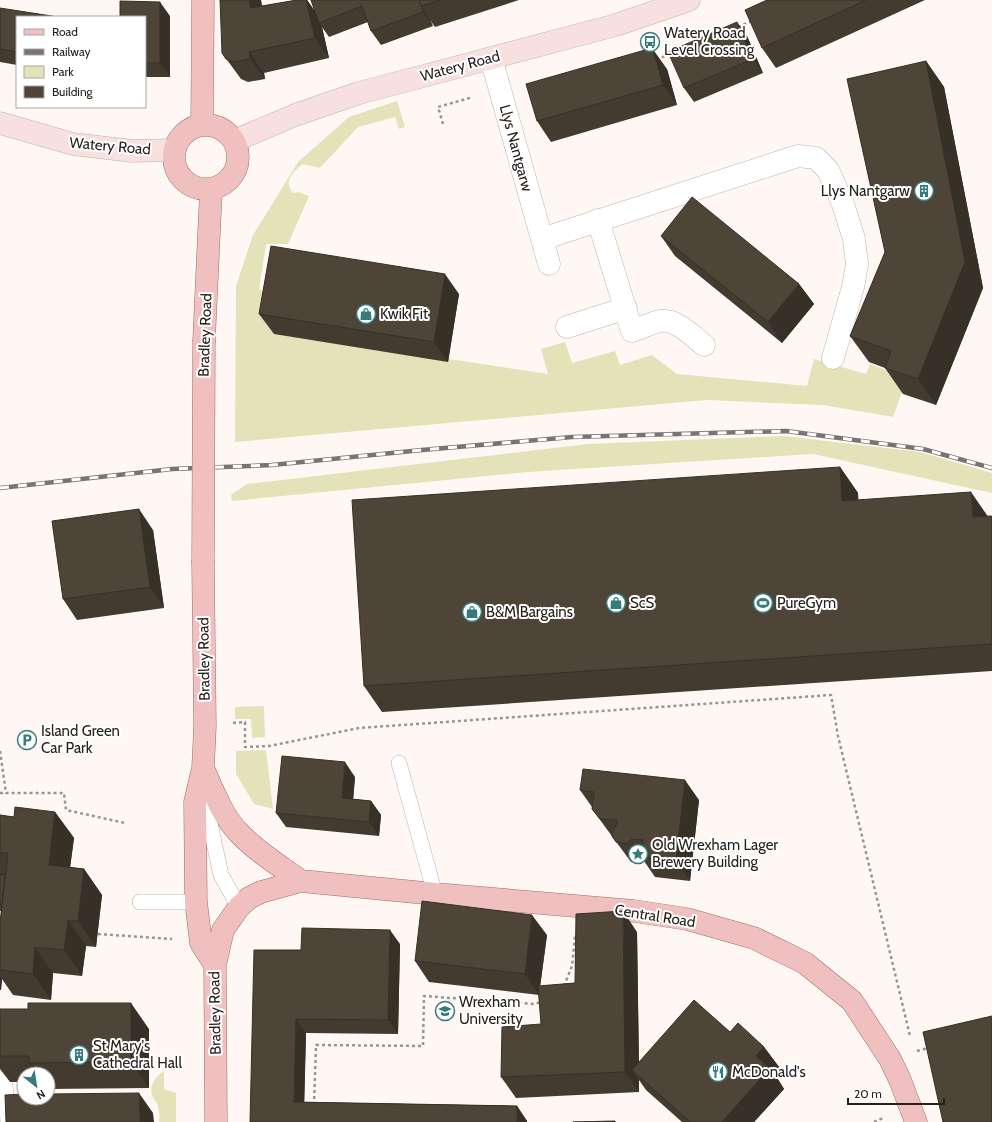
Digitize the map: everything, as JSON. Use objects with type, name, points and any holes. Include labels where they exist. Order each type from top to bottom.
[{"type":"main road","points":[[202,125],[203,0]]},
{"type":"main road","points":[[202,125],[220,128],[234,141],[238,151],[238,161],[235,172],[229,180],[211,190],[200,190],[190,186],[182,179],[176,170],[174,160],[174,150],[178,141],[192,128],[202,125]]},
{"type":"main road","name":"Bradley Road","points":[[211,190],[204,340],[203,563],[205,726],[203,768],[195,802],[196,902],[201,943],[215,964],[216,1122]]},
{"type":"main road","points":[[203,768],[225,814],[239,833],[256,849],[300,881]]},
{"type":"main road","name":"Central Road","points":[[215,964],[223,930],[239,907],[249,898],[261,892],[300,881],[634,911],[687,919],[754,938],[805,964],[852,1001],[890,1059],[900,1080],[916,1122]]},
{"type":"street","name":"Watery Road","points":[[234,141],[295,115],[359,92],[616,25],[689,0]]},
{"type":"street","name":"Llys Nantgarw","points":[[491,58],[549,264]]},
{"type":"street","name":"Watery Road","points":[[0,123],[73,144],[132,150],[174,150]]},
{"type":"street","points":[[542,238],[798,156],[816,158],[828,170],[843,204],[854,240],[857,264],[853,287],[833,358]]},
{"type":"street","points":[[598,220],[632,331],[660,321],[671,322],[680,326],[704,345]]},
{"type":"street","points":[[567,327],[626,308]]},
{"type":"lane","points":[[399,763],[434,894]]},
{"type":"lane","points":[[203,768],[209,820],[221,875],[239,907]]},
{"type":"lane","points":[[140,902],[196,902]]},
{"type":"lane","points":[[0,1023],[8,1122]]},
{"type":"path","points":[[735,28],[757,19]]},
{"type":"path","points":[[656,60],[677,52]]},
{"type":"path","points":[[443,124],[438,107],[500,89]]},
{"type":"path","points":[[230,723],[245,722],[245,747],[269,746],[359,728],[831,696],[838,736],[914,1052]]},
{"type":"path","points":[[0,751],[6,793]]},
{"type":"path","points":[[0,793],[64,793],[66,810],[125,823]]},
{"type":"path","points":[[560,991],[572,966],[577,920],[576,906]]},
{"type":"path","points":[[98,934],[181,939],[201,943]]},
{"type":"path","points":[[313,1108],[316,1045],[423,1046],[424,996],[534,1004],[546,1000]]},
{"type":"path","points":[[890,1059],[936,1046]]},
{"type":"path","points":[[928,1048],[930,1055]]},
{"type":"green space","points":[[397,101],[405,127],[399,129],[395,117],[358,127],[320,168],[303,164],[290,177],[289,184],[293,193],[299,192],[309,196],[288,244],[266,244],[259,290],[281,292],[448,362],[449,359],[548,374],[541,349],[565,342],[572,363],[615,351],[620,365],[652,355],[677,374],[807,386],[814,359],[866,374],[870,364],[907,378],[893,417],[823,405],[706,400],[235,442],[236,286],[253,235],[298,162],[349,117]]},
{"type":"green space","points":[[784,436],[920,452],[992,473],[992,493],[813,454],[528,472],[232,501],[231,495],[247,484],[588,444]]},
{"type":"green space","points":[[264,706],[265,737],[252,738],[251,719],[235,719],[235,707]]},
{"type":"green space","points":[[266,750],[273,809],[254,804],[236,774],[236,751]]},
{"type":"green space","points":[[164,1071],[164,1089],[176,1093],[176,1122],[159,1122],[158,1106],[151,1092],[152,1085],[158,1076]]},
{"type":"building","points":[[220,0],[249,0],[250,8],[297,0],[306,0],[315,38],[249,52],[250,59],[233,62],[226,59],[222,53]]},
{"type":"building","points":[[311,0],[419,0],[423,12],[371,31],[362,6],[319,23]]},
{"type":"building","points":[[419,0],[441,0],[421,6]]},
{"type":"building","points":[[767,0],[866,0],[762,48],[745,10]]},
{"type":"building","points":[[120,1],[160,2],[160,63],[146,63],[146,16],[120,16]]},
{"type":"building","points":[[0,8],[52,16],[16,16],[16,52],[0,49]]},
{"type":"building","points":[[737,22],[753,59],[684,88],[668,52]]},
{"type":"building","points":[[652,48],[663,85],[537,121],[526,84]]},
{"type":"building","name":"Llys Nantgarw","points":[[926,61],[965,262],[918,379],[885,368],[891,351],[850,336],[885,252],[847,79]]},
{"type":"building","points":[[692,197],[799,284],[768,322],[661,236]]},
{"type":"building","name":"Kwik Fit","points":[[271,246],[445,274],[434,342],[259,314]]},
{"type":"building","points":[[840,467],[842,501],[971,492],[973,517],[992,516],[992,644],[364,686],[352,500]]},
{"type":"building","points":[[139,509],[150,587],[63,599],[52,521]]},
{"type":"building","points":[[282,756],[345,762],[342,798],[371,801],[369,822],[276,813]]},
{"type":"building","points":[[583,769],[685,780],[676,860],[641,857],[643,840],[632,839],[626,844],[616,842],[612,836],[617,820],[600,819],[592,809],[594,792],[580,790]]},
{"type":"building","points":[[15,807],[55,812],[49,865],[84,869],[78,921],[68,920],[64,950],[35,947],[33,974],[0,970],[0,923],[8,853],[0,853],[0,815],[14,817]]},
{"type":"building","points":[[0,874],[5,875],[2,904],[0,904]]},
{"type":"building","points":[[422,901],[532,915],[525,974],[415,961]]},
{"type":"building","points":[[623,911],[625,1072],[501,1077],[502,1027],[541,1024],[538,986],[575,983],[576,914]]},
{"type":"building","points":[[302,928],[390,930],[388,1020],[296,1019],[294,1102],[517,1106],[517,1122],[250,1122],[254,950],[301,950]]},
{"type":"building","name":"McDonald's","points":[[694,1000],[730,1032],[738,1023],[764,1047],[756,1056],[770,1068],[722,1122],[690,1122],[632,1070]]},
{"type":"building","points":[[28,1003],[131,1003],[131,1062],[29,1063],[29,1056],[0,1056],[0,1009],[28,1009]]},
{"type":"building","points":[[992,1016],[992,1122],[943,1122],[923,1032]]},
{"type":"building","points":[[139,1093],[140,1122],[6,1122],[5,1095],[16,1094],[16,1106],[56,1106],[56,1094]]},
{"type":"building","points":[[615,1121],[615,1122],[573,1122]]},
{"type":"railway","points":[[0,488],[172,469],[272,465],[572,437],[786,431],[923,449],[992,468]]},
{"type":"place","name":"Watery Road Level Crossing","points":[[650,42]]},
{"type":"place","name":"Llys Nantgarw","points":[[924,191]]},
{"type":"place","name":"Kwik Fit","points":[[366,314]]},
{"type":"place","name":"ScS","points":[[616,603]]},
{"type":"place","name":"PureGym","points":[[763,603]]},
{"type":"place","name":"B&M Bargains","points":[[472,612]]},
{"type":"place","name":"Island Green Car Park","points":[[27,740]]},
{"type":"place","name":"Old Wrexham Lager Brewery Building","points":[[638,854]]},
{"type":"place","name":"Wrexham University","points":[[445,1011]]},
{"type":"place","name":"St Mary's Cathedral Hall","points":[[79,1055]]},
{"type":"place","name":"McDonald's","points":[[718,1072]]}]
